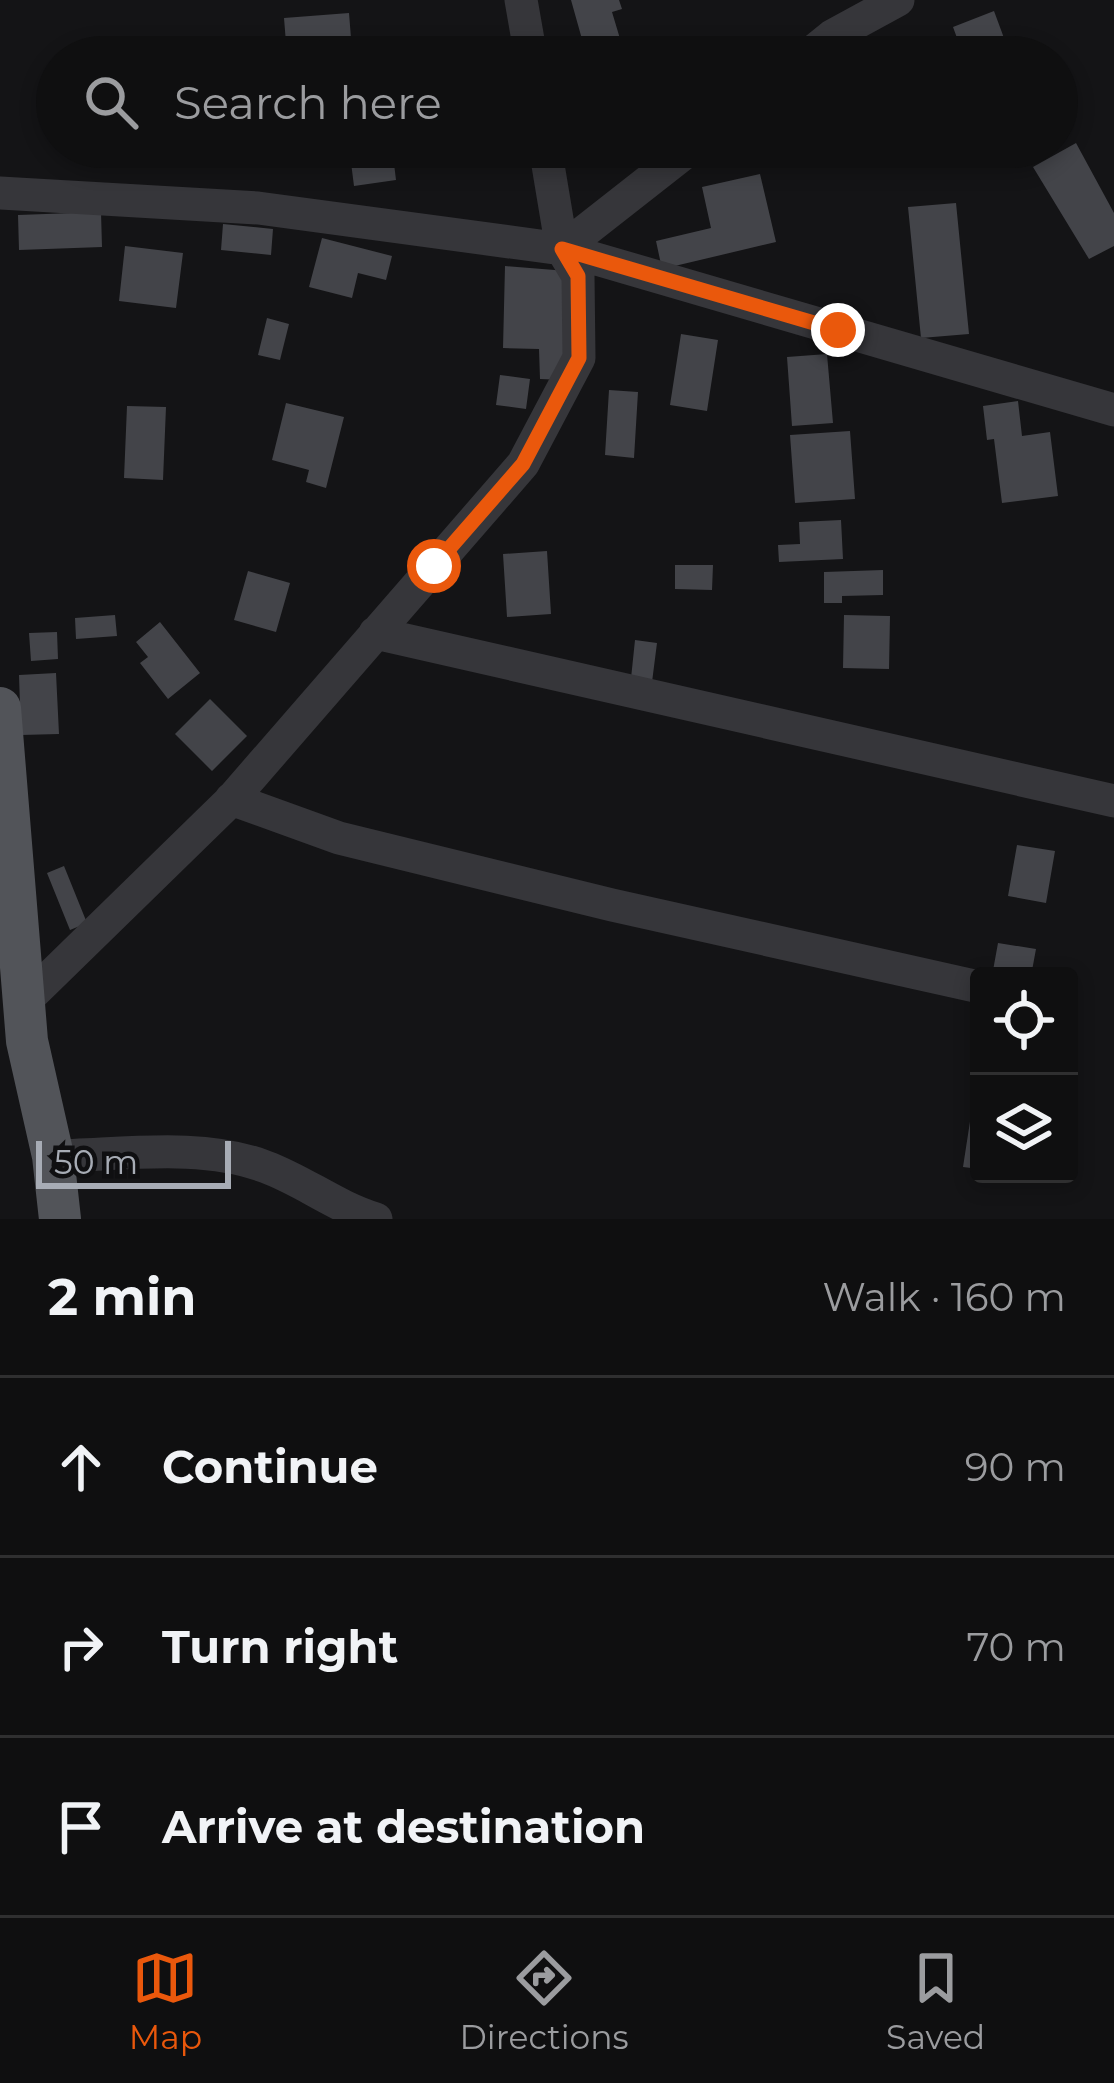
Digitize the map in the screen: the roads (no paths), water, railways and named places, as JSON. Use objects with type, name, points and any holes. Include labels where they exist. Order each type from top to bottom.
[{"type":"main road","points":[[0,709],[16,1030],[52,1156],[60,1219]]},
{"type":"street","points":[[521,0],[527,36]]},
{"type":"street","points":[[832,36],[898,0]]},
{"type":"street","points":[[16,1030],[231,799],[523,464],[579,358],[578,276],[562,249],[548,168]]},
{"type":"street","points":[[562,249],[665,168]]},
{"type":"street","points":[[0,193],[258,208],[562,249],[1114,410]]},
{"type":"street","points":[[376,634],[1114,801]]},
{"type":"street","points":[[231,799],[339,838],[970,985]]},
{"type":"street","points":[[52,1156],[198,1154],[265,1166],[352,1212],[376,1219]]}]
